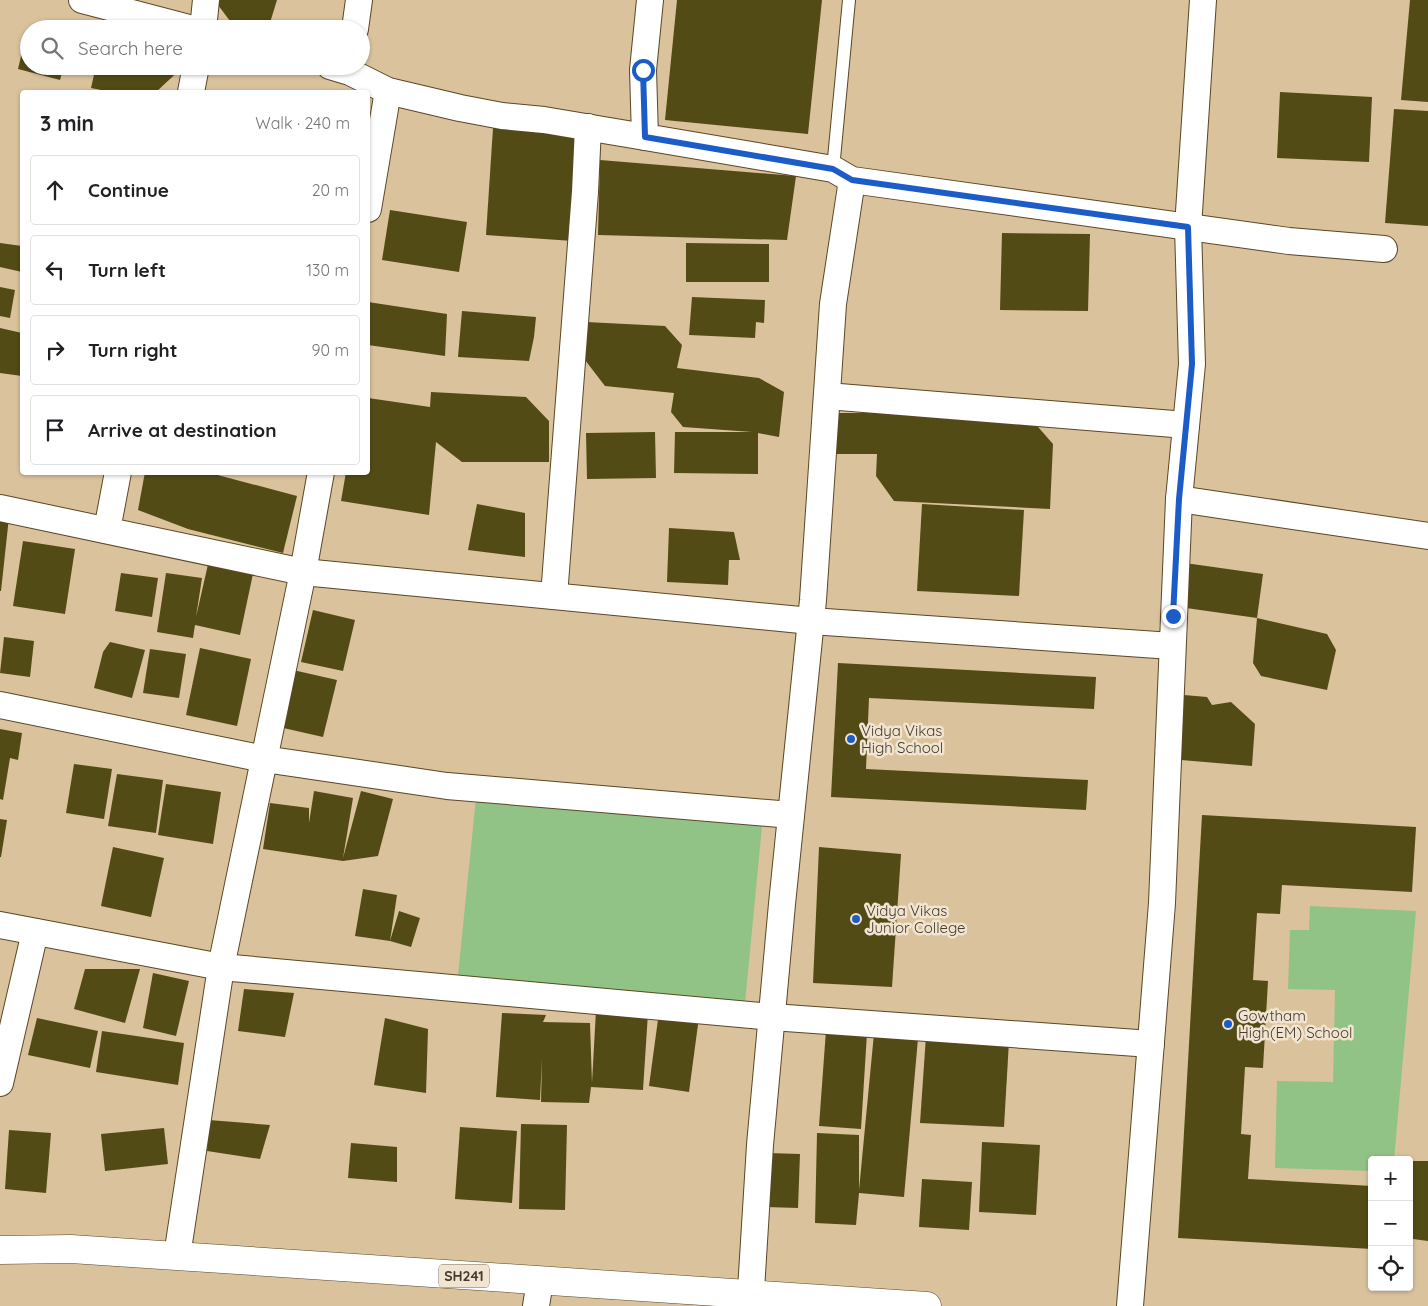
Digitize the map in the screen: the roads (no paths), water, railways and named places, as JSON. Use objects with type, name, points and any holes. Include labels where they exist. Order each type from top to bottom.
[{"type":"main road","name":"SH241","points":[[0,1250],[71,1249],[177,1256],[538,1293],[927,1306]]},
{"type":"street","points":[[82,0],[159,20]]},
{"type":"street","points":[[204,20],[206,0]]},
{"type":"street","points":[[356,20],[359,0]]},
{"type":"street","points":[[645,137],[643,70],[650,0]]},
{"type":"street","points":[[1130,1306],[1162,903],[1179,499],[1192,364],[1188,227],[1203,0]]},
{"type":"street","points":[[190,90],[194,75]]},
{"type":"street","points":[[357,75],[388,91],[468,110],[588,127],[842,174],[1188,227],[1289,241],[1384,250]]},
{"type":"street","points":[[370,197],[388,91]]},
{"type":"street","points":[[554,596],[585,192],[588,127]]},
{"type":"street","points":[[750,1300],[760,1145],[811,621],[842,174]]},
{"type":"street","points":[[827,396],[1186,426]]},
{"type":"street","points":[[106,530],[117,475]]},
{"type":"street","points":[[177,1256],[221,967],[303,572],[320,475]]},
{"type":"street","points":[[1179,499],[1428,536]]},
{"type":"street","points":[[0,508],[303,572],[811,621],[1172,646]]},
{"type":"street","points":[[0,705],[264,760],[447,786],[791,815]]},
{"type":"street","points":[[0,925],[221,967],[772,1017],[1151,1044]]},
{"type":"street","points":[[0,1083],[35,932]]},
{"type":"lane","points":[[842,174],[849,0]]},
{"type":"place","name":"Vidya Vikas High School","points":[[851,739]]},
{"type":"place","name":"Vidya Vikas Junior College","points":[[856,919]]},
{"type":"place","name":"Gowtham High(EM) School","points":[[1228,1024]]}]
